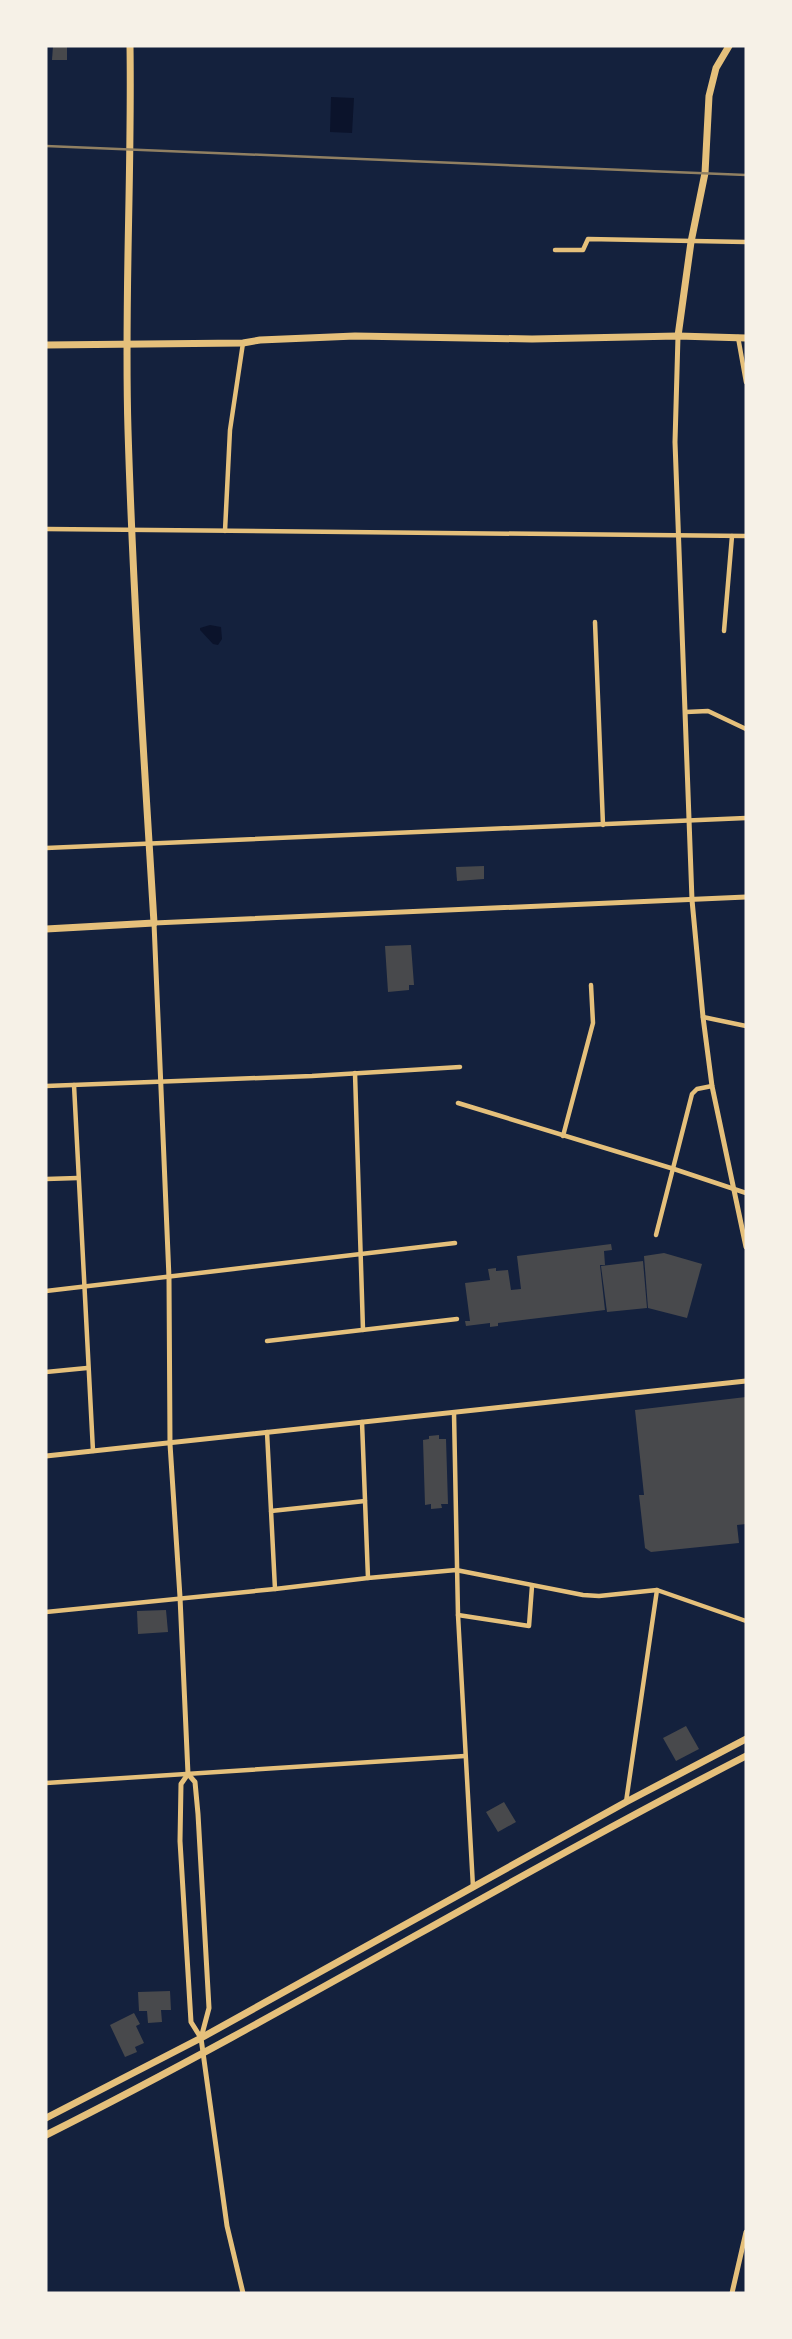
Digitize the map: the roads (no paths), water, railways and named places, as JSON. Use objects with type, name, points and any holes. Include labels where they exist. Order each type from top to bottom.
[{"type":"main road","points":[[46,929],[154,924],[128,430],[128,258],[132,138],[130,46]]},
{"type":"main road","points":[[678,336],[691,242],[705,173],[708,96],[716,68],[729,46]]},
{"type":"main road","points":[[46,345],[243,343],[260,340],[355,336],[532,339],[678,336],[742,337]]},
{"type":"main road","points":[[46,2118],[201,2038],[626,1802],[746,1739]]},
{"type":"main road","points":[[46,2135],[203,2054],[469,1904],[746,1756]]},
{"type":"street","points":[[555,250],[583,250],[588,239],[746,242]]},
{"type":"street","points":[[678,336],[675,442],[692,900],[712,1086],[746,1247]]},
{"type":"street","points":[[742,337],[746,382]]},
{"type":"street","points":[[225,531],[230,430],[243,343]]},
{"type":"street","points":[[46,529],[746,536]]},
{"type":"street","points":[[724,631],[732,536]]},
{"type":"street","points":[[595,622],[604,825]]},
{"type":"street","points":[[686,712],[708,711],[746,729]]},
{"type":"street","points":[[46,848],[746,818]]},
{"type":"street","points":[[243,2293],[227,2226],[201,2038],[209,2008],[198,1814],[194,1782],[188,1774],[180,1597],[170,1444],[169,1278],[154,924],[746,897]]},
{"type":"street","points":[[563,1136],[593,1023],[591,985]]},
{"type":"street","points":[[703,1016],[746,1026]]},
{"type":"street","points":[[46,1086],[460,1067]]},
{"type":"street","points":[[355,1073],[363,1330]]},
{"type":"street","points":[[74,1085],[93,1451]]},
{"type":"street","points":[[656,1235],[692,1094],[696,1090],[712,1086]]},
{"type":"street","points":[[458,1103],[746,1193]]},
{"type":"street","points":[[46,1179],[78,1178]]},
{"type":"street","points":[[46,1291],[455,1243]]},
{"type":"street","points":[[267,1341],[457,1319]]},
{"type":"street","points":[[46,1372],[88,1368]]},
{"type":"street","points":[[46,1456],[746,1381]]},
{"type":"street","points":[[454,1413],[456,1570],[473,1888]]},
{"type":"street","points":[[362,1422],[368,1578]]},
{"type":"street","points":[[266,1432],[275,1589]]},
{"type":"street","points":[[271,1511],[365,1501]]},
{"type":"street","points":[[46,1612],[456,1570],[583,1596],[657,1590],[746,1621]]},
{"type":"street","points":[[458,1615],[529,1626],[532,1586]]},
{"type":"street","points":[[626,1802],[657,1590]]},
{"type":"street","points":[[46,1783],[465,1756]]},
{"type":"street","points":[[188,1774],[181,1784],[180,1842],[191,2022],[201,2038]]},
{"type":"street","points":[[732,2293],[746,2232]]},
{"type":"water","points":[[331,97],[354,98],[352,133],[330,132]]},
{"type":"water","points":[[210,625],[221,627],[222,639],[218,645],[213,644],[200,630],[200,628]]},
{"type":"railway","points":[[46,146],[746,175]]}]
